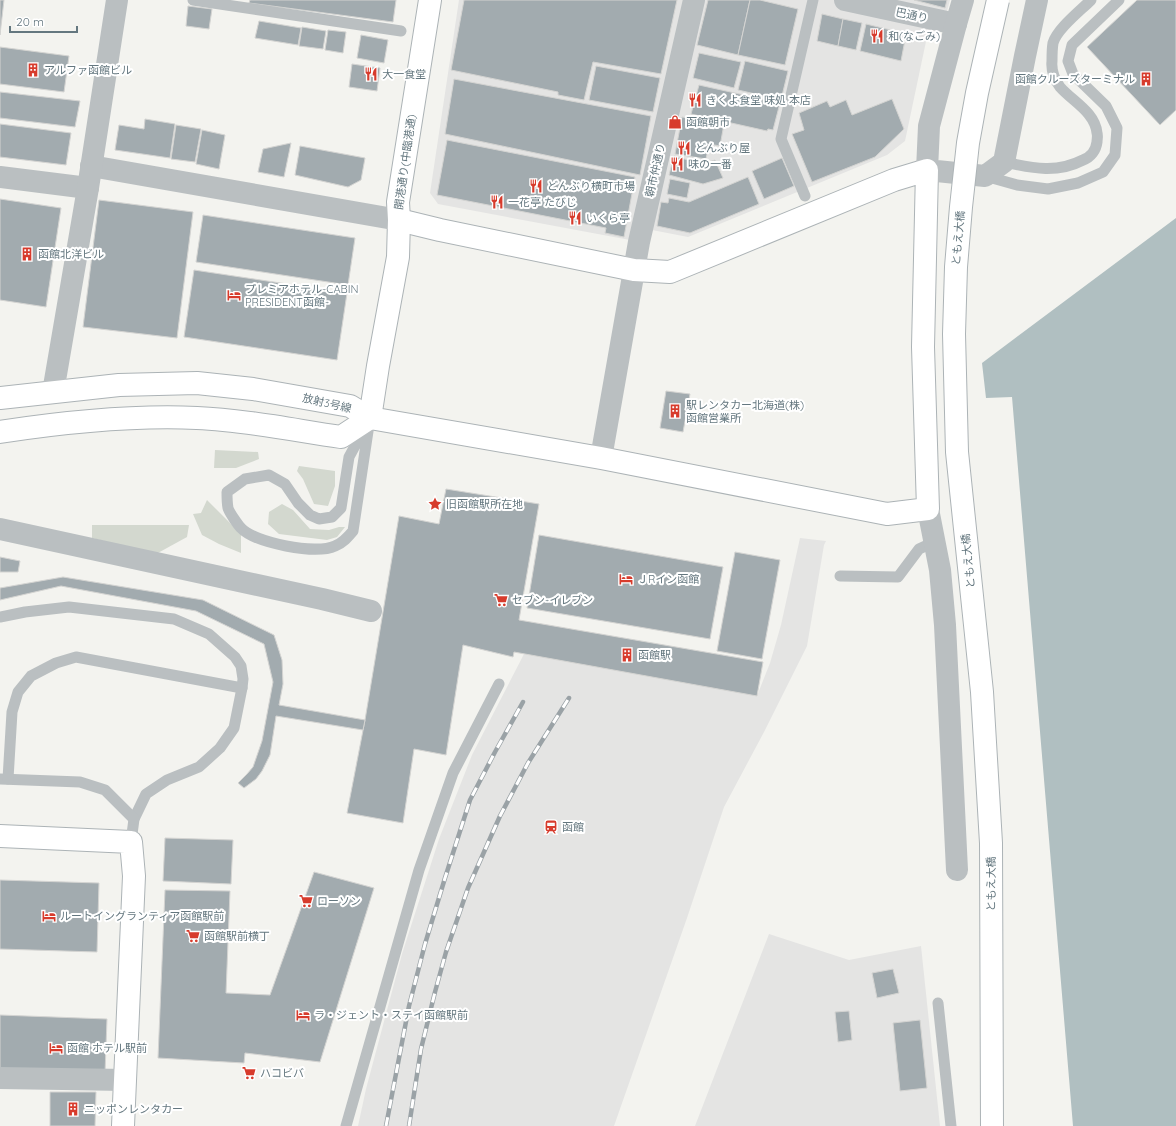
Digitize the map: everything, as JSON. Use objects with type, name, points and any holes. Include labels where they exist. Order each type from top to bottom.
[{"type":"street","points":[[54,392],[117,0]]},
{"type":"street","name":"開港通り(中臨港通)","points":[[370,418],[398,257],[398,202],[430,0]]},
{"type":"street","name":"朝市仲通り","points":[[601,458],[641,234],[694,0]]},
{"type":"street","name":"巴通り","points":[[845,0],[883,4],[956,24]]},
{"type":"street","points":[[958,870],[945,625],[940,570],[928,509],[923,346],[929,126],[963,0]]},
{"type":"street","name":"ともえ大橋","points":[[992,1126],[991,843],[982,692],[957,452],[954,334],[960,206],[968,143],[977,93],[998,0]]},
{"type":"street","points":[[91,166],[399,220],[634,270],[670,272],[894,180],[927,170],[985,176],[1004,162],[1037,0]]},
{"type":"street","points":[[0,177],[88,188]]},
{"type":"street","name":"放射3号線","points":[[0,398],[119,385],[198,383],[253,388],[350,406],[370,418],[341,437],[249,423],[197,418],[140,418],[58,423],[0,432]]},
{"type":"street","points":[[370,418],[601,458],[886,514],[928,509]]},
{"type":"street","points":[[0,529],[307,595],[371,611]]},
{"type":"street","points":[[0,836],[131,842],[134,876],[123,1126]]},
{"type":"street","points":[[0,1078],[125,1080]]},
{"type":"lane","points":[[193,0],[401,30]]},
{"type":"lane","points":[[805,196],[782,139],[813,0]]},
{"type":"lane","points":[[1004,162],[1045,169],[1061,168],[1076,164],[1088,158],[1096,148],[1098,132],[1092,118],[1061,87],[1053,76],[1052,62],[1053,43],[1060,31],[1091,0]]},
{"type":"lane","points":[[985,176],[1017,185],[1048,189],[1078,183],[1103,172],[1115,155],[1117,128],[1106,106],[1073,74],[1068,61],[1072,45],[1119,0]]},
{"type":"lane","points":[[370,418],[353,531],[345,540],[334,547],[323,549],[295,548],[259,539],[242,529],[229,509],[227,492],[245,479],[269,475],[286,484],[298,503],[310,515],[319,519],[332,517],[341,508],[349,457],[370,418]]},
{"type":"lane","points":[[840,576],[898,577],[919,549],[934,542]]},
{"type":"lane","points":[[0,617],[25,612],[69,607],[174,619],[209,634],[236,657],[241,666],[243,679],[234,728],[220,748],[199,767],[167,780],[146,794],[134,819],[131,842]]},
{"type":"lane","points":[[134,819],[105,790],[80,782],[4,779],[12,712],[18,692],[31,676],[56,662],[76,657],[242,688]]},
{"type":"lane","points":[[346,1126],[429,840],[453,773],[499,684]]},
{"type":"lane","points":[[938,1003],[951,1126]]},
{"type":"shaded area","name":"函館朝市","points":[[459,0],[950,0],[947,11],[928,32],[905,141],[887,155],[688,237],[652,230],[630,240],[438,204],[430,193]]},
{"type":"shaded area","points":[[1176,218],[1176,1126],[1073,1126],[1012,397],[986,398],[982,363]]},
{"type":"shaded area","points":[[215,450],[258,452],[259,459],[236,468],[214,468]]},
{"type":"shaded area","points":[[299,466],[335,471],[335,486],[328,506],[314,504],[303,479],[297,471]]},
{"type":"shaded area","points":[[207,500],[241,534],[241,553],[202,535],[193,514],[201,513]]},
{"type":"shaded area","points":[[282,504],[293,510],[310,529],[329,530],[345,527],[337,537],[327,540],[279,534],[268,524],[269,512]]},
{"type":"shaded area","points":[[92,525],[189,525],[187,537],[156,554],[92,538]]},
{"type":"shaded area","points":[[800,538],[826,541],[824,545],[807,646],[724,807],[687,918],[614,1126],[358,1126],[366,1089],[402,954],[439,839],[472,755],[524,654],[757,696],[770,663],[781,625]]},
{"type":"shaded area","points":[[769,934],[849,960],[921,946],[940,1126],[695,1126]]},
{"type":"building","points":[[0,0],[4,0],[0,35]]},
{"type":"building","points":[[250,0],[396,0],[393,22],[249,3]]},
{"type":"building","points":[[464,0],[677,0],[661,74],[593,62],[584,100],[558,95],[558,92],[451,70]]},
{"type":"building","points":[[708,0],[750,0],[738,55],[697,45]]},
{"type":"building","points":[[750,0],[760,0],[798,9],[785,65],[738,55]]},
{"type":"building","points":[[914,0],[947,0],[945,8]]},
{"type":"building","name":"函館クルーズターミナル","points":[[1137,0],[1176,0],[1176,110],[1160,125],[1087,47]]},
{"type":"building","points":[[188,6],[212,9],[209,29],[186,26]]},
{"type":"building","points":[[822,14],[843,19],[838,46],[817,41]]},
{"type":"building","points":[[843,19],[862,23],[856,50],[838,46]]},
{"type":"building","points":[[259,21],[301,28],[298,45],[255,38]]},
{"type":"building","points":[[866,24],[899,32],[905,40],[901,61],[860,51]]},
{"type":"building","points":[[302,27],[326,31],[323,49],[299,46]]},
{"type":"building","points":[[328,30],[346,32],[343,53],[325,50]]},
{"type":"building","points":[[361,35],[388,40],[384,63],[357,58]]},
{"type":"building","name":"アルファ函館ビル","points":[[0,47],[69,56],[64,92],[0,84]]},
{"type":"building","points":[[699,53],[741,62],[734,88],[693,78]]},
{"type":"building","points":[[745,61],[788,71],[781,100],[738,90]]},
{"type":"building","points":[[352,64],[380,68],[377,91],[349,87]]},
{"type":"building","points":[[596,66],[660,78],[653,112],[589,100]]},
{"type":"building","points":[[454,79],[651,116],[640,175],[445,134]]},
{"type":"building","points":[[699,85],[780,103],[773,130],[768,129],[767,131],[691,114]]},
{"type":"building","points":[[0,92],[80,101],[75,127],[0,118]]},
{"type":"building","points":[[892,99],[904,129],[875,157],[812,182],[792,134],[804,130],[799,113],[827,101],[830,107],[846,100],[852,115]]},
{"type":"building","points":[[682,117],[724,124],[720,146],[709,144],[706,159],[675,154]]},
{"type":"building","points":[[145,119],[175,124],[170,158],[115,150],[119,125],[144,129]]},
{"type":"building","points":[[0,124],[71,133],[66,165],[0,157]]},
{"type":"building","points":[[176,125],[201,129],[195,162],[171,159]]},
{"type":"building","points":[[202,130],[225,135],[219,169],[196,164]]},
{"type":"building","name":"どんぶり横町市場","points":[[447,140],[635,177],[624,237],[605,233],[606,228],[437,195]]},
{"type":"building","points":[[291,143],[284,177],[258,172],[263,149]]},
{"type":"building","points":[[300,146],[365,158],[361,180],[348,187],[295,175]]},
{"type":"building","points":[[674,156],[702,164],[715,160],[723,178],[703,184],[669,175]]},
{"type":"building","points":[[782,158],[794,186],[764,199],[752,171]]},
{"type":"building","points":[[748,177],[759,204],[690,233],[657,226],[661,202],[668,203],[669,198],[689,202]]},
{"type":"building","points":[[670,179],[690,183],[687,198],[667,194]]},
{"type":"building","name":"函館北洋ビル","points":[[0,199],[61,208],[46,307],[0,300]]},
{"type":"building","points":[[99,200],[193,212],[177,338],[83,327]]},
{"type":"building","points":[[203,215],[355,238],[348,285],[196,262]]},
{"type":"building","points":[[194,270],[347,293],[337,360],[184,337]]},
{"type":"building","name":"駅レンタカー北海道(株) 函館営業所","points":[[666,391],[690,394],[683,432],[660,428]]},
{"type":"building","name":"函館駅","points":[[446,489],[539,504],[519,620],[763,662],[757,696],[514,652],[513,657],[463,645],[446,755],[414,749],[403,823],[347,813],[365,720],[399,516],[439,524]]},
{"type":"building","name":"ＪRイン函館","points":[[539,535],[723,567],[710,639],[527,608]]},
{"type":"building","points":[[735,552],[780,560],[762,659],[717,651]]},
{"type":"building","points":[[0,557],[20,561],[18,572],[0,572]]},
{"type":"building","points":[[63,577],[203,600],[274,635],[282,660],[283,684],[279,705],[365,720],[363,730],[276,716],[270,755],[256,779],[244,788],[238,783],[253,767],[262,741],[273,682],[264,644],[196,611],[61,586],[0,600],[0,588]]},
{"type":"building","points":[[165,838],[233,840],[231,884],[163,881]]},
{"type":"building","points":[[314,872],[374,888],[320,1062],[245,1053],[244,1063],[158,1058],[165,890],[230,891],[226,993],[270,995]]},
{"type":"building","name":"ルートイングランティア函館駅前","points":[[0,880],[99,883],[97,952],[0,949]]},
{"type":"building","points":[[893,969],[899,993],[877,998],[872,973]]},
{"type":"building","points":[[849,1011],[852,1040],[838,1042],[835,1012]]},
{"type":"building","points":[[0,1015],[107,1019],[105,1073],[0,1069]]},
{"type":"building","points":[[920,1020],[927,1088],[900,1091],[893,1023]]},
{"type":"building","name":"ニッポンレンタカー","points":[[50,1092],[96,1092],[95,1126],[50,1126]]},
{"type":"railway","points":[[409,1126],[421,1049],[435,992],[446,952],[468,888],[500,816],[528,763],[569,698]]},
{"type":"railway","points":[[386,1126],[409,1006],[425,944],[470,800],[523,702]]},
{"type":"place","name":"和(なごみ)","points":[[877,36]]},
{"type":"place","name":"アルファ函館ビル","points":[[33,70]]},
{"type":"place","name":"大一食堂","points":[[371,74]]},
{"type":"place","name":"函館クルーズターミナル","points":[[1146,79]]},
{"type":"place","name":"きくよ食堂 味処 本店","points":[[695,100]]},
{"type":"place","name":"函館朝市","points":[[675,122]]},
{"type":"place","name":"どんぶり屋","points":[[684,148]]},
{"type":"place","name":"味の一番","points":[[677,164]]},
{"type":"place","name":"どんぶり横町市場","points":[[536,186]]},
{"type":"place","name":"一花亭 たびじ","points":[[497,202]]},
{"type":"place","name":"いくら亭","points":[[575,218]]},
{"type":"place","name":"函館北洋ビル","points":[[27,254]]},
{"type":"place","name":"プレミアホテル-CABIN PRESIDENT函館-","points":[[234,295]]},
{"type":"place","name":"駅レンタカー北海道(株) 函館営業所","points":[[675,411]]},
{"type":"place","name":"旧函館駅所在地","points":[[435,504]]},
{"type":"place","name":"ＪRイン函館","points":[[626,579]]},
{"type":"place","name":"セブン-イレブン","points":[[501,600]]},
{"type":"place","name":"函館駅","points":[[627,655]]},
{"type":"place","name":"函館","points":[[551,827]]},
{"type":"place","name":"ローソン","points":[[306,901]]},
{"type":"place","name":"ルートイングランティア函館駅前","points":[[49,916]]},
{"type":"place","name":"函館駅前横丁","points":[[193,936]]},
{"type":"place","name":"ラ・ジェント・ステイ函館駅前","points":[[303,1015]]},
{"type":"place","name":"函館 ホテル駅前","points":[[56,1048]]},
{"type":"place","name":"ハコビバ","points":[[249,1073]]},
{"type":"place","name":"ニッポンレンタカー","points":[[73,1109]]}]
